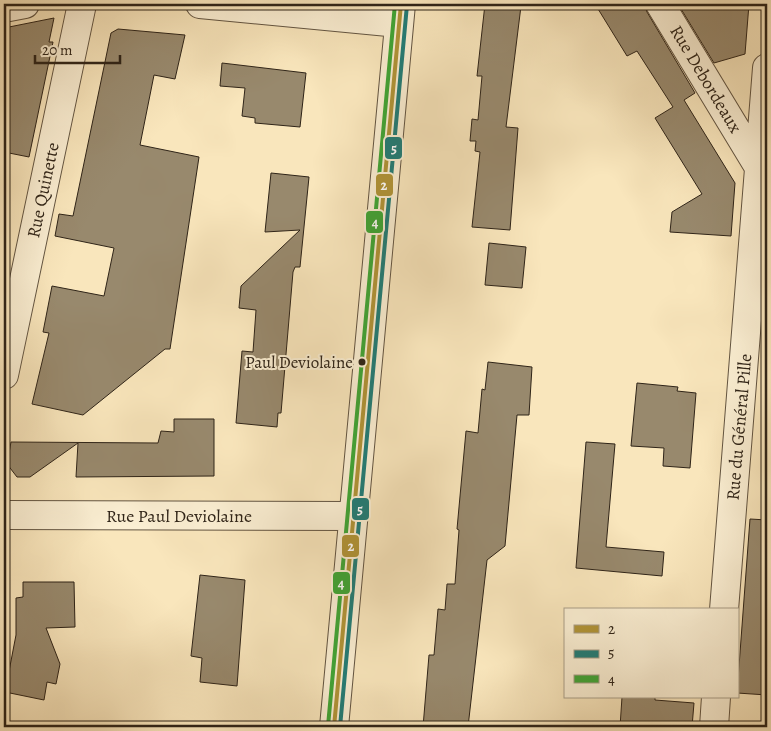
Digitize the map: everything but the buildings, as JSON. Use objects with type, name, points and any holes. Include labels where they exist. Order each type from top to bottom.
[{"type":"street","points":[[4,8],[25,4]]},
{"type":"street","name":"Rue Quinette","points":[[4,376],[82,4]]},
{"type":"street","points":[[200,4],[400,14],[334,727]]},
{"type":"street","name":"Rue Debordeaux","points":[[660,4],[765,174]]},
{"type":"street","name":"Rue du Général Pille","points":[[727,115],[766,81]]},
{"type":"street","name":"Rue du Général Pille","points":[[724,608],[765,174],[766,81]]},
{"type":"street","name":"Rue Paul Deviolaine","points":[[4,515],[354,516]]},
{"type":"street","points":[[714,727],[716,698]]},
{"type":"transit line","name":"4","points":[[328,726],[395,4]]},
{"type":"transit line","name":"2","points":[[334,727],[401,4]]},
{"type":"transit line","name":"5","points":[[340,727],[407,5]]},
{"type":"place","name":"Paul Deviolaine","points":[[362,362]]}]
